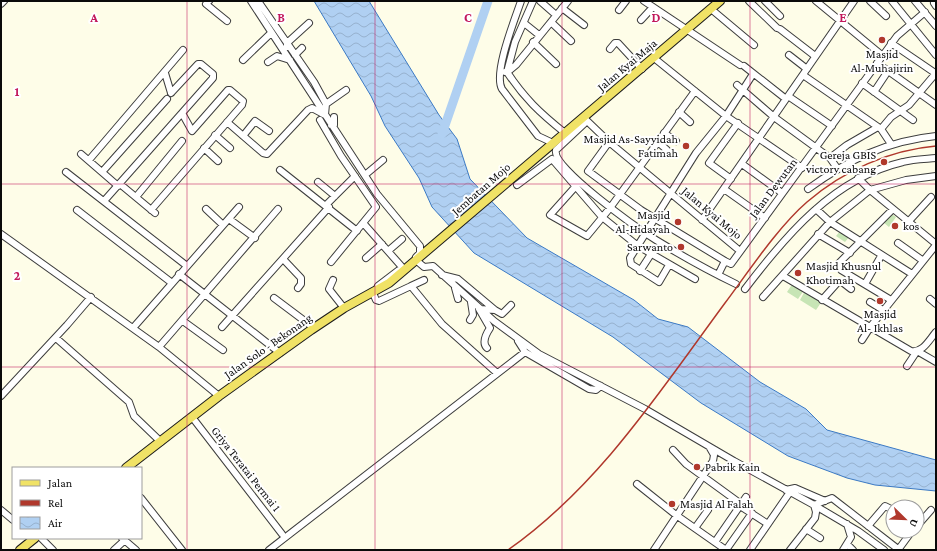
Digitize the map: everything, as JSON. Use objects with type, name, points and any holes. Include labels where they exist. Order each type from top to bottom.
[{"type":"main road","name":"Jalan Kyai Maja","points":[[551,145],[585,119],[720,1]]},
{"type":"main road","name":"Jembatan Mojo","points":[[429,251],[551,145]]},
{"type":"main road","name":"Jalan Solo - Bekonang","points":[[127,467],[219,396],[344,308],[389,284],[429,251]]},
{"type":"main road","points":[[20,550],[35,539]]},
{"type":"street","points":[[1,4],[4,1]]},
{"type":"street","points":[[209,1],[206,4],[227,21]]},
{"type":"street","points":[[251,1],[270,33],[377,194],[420,246],[420,253],[369,294],[379,301],[424,280]]},
{"type":"street","points":[[258,1],[326,104],[325,115]]},
{"type":"street","points":[[521,1],[504,50],[503,72],[531,104],[565,133]]},
{"type":"street","points":[[533,1],[503,72],[500,83],[502,89],[538,136],[551,145]]},
{"type":"street","points":[[540,1],[556,15]]},
{"type":"street","points":[[503,72],[512,68],[568,1]]},
{"type":"street","points":[[618,10],[626,1]]},
{"type":"street","points":[[644,1],[652,4],[686,30],[754,74],[787,98],[832,126]]},
{"type":"street","points":[[749,1],[777,28],[815,56]]},
{"type":"street","points":[[765,1],[780,16]]},
{"type":"street","points":[[816,1],[883,56]]},
{"type":"street","points":[[702,220],[815,56],[841,22],[854,1]]},
{"type":"street","points":[[870,1],[886,16]]},
{"type":"street","points":[[892,1],[936,55]]},
{"type":"street","points":[[915,1],[936,26]]},
{"type":"street","points":[[641,20],[652,4]]},
{"type":"street","points":[[562,8],[584,25]]},
{"type":"street","points":[[711,9],[754,45]]},
{"type":"street","name":"Jalan Dewutan","points":[[728,262],[740,250],[765,218],[782,193],[817,148],[891,43],[925,12]]},
{"type":"street","points":[[551,22],[571,41]]},
{"type":"street","points":[[287,43],[309,23]]},
{"type":"street","points":[[524,23],[539,35]]},
{"type":"street","points":[[243,60],[270,33]]},
{"type":"street","points":[[533,42],[556,64]]},
{"type":"street","points":[[287,43],[288,58]]},
{"type":"street","points":[[610,49],[615,43],[618,43],[642,69]]},
{"type":"street","points":[[830,158],[843,148],[879,128],[891,117],[909,105],[920,94],[936,73],[891,43]]},
{"type":"street","points":[[295,55],[302,48]]},
{"type":"street","points":[[89,160],[165,73],[183,50]]},
{"type":"street","points":[[789,55],[805,72],[846,105],[879,128],[891,144]]},
{"type":"street","points":[[268,62],[277,56],[288,58]]},
{"type":"street","points":[[654,58],[726,116],[802,168]]},
{"type":"street","points":[[877,63],[936,105]]},
{"type":"street","points":[[104,201],[213,78],[213,74],[201,64],[198,64],[172,94],[165,73]]},
{"type":"street","points":[[874,92],[888,71]]},
{"type":"street","points":[[670,192],[696,153],[726,116],[754,74]]},
{"type":"street","points":[[862,83],[913,120]]},
{"type":"street","points":[[737,85],[774,117],[830,158],[837,168]]},
{"type":"street","points":[[81,154],[153,212],[204,148],[242,105],[243,101],[229,90],[192,131],[182,112]]},
{"type":"street","points":[[326,104],[346,90]]},
{"type":"street","points":[[576,186],[550,215],[586,236],[610,208],[695,91]]},
{"type":"street","points":[[102,172],[167,99]]},
{"type":"street","points":[[227,122],[266,154],[308,110],[312,108],[325,115]]},
{"type":"street","points":[[679,112],[690,122]]},
{"type":"street","points":[[333,127],[334,117]]},
{"type":"street","points":[[331,262],[364,224],[376,207],[319,120],[323,119],[333,127]]},
{"type":"street","points":[[585,119],[558,147],[555,153],[572,176],[610,208],[647,233],[736,284]]},
{"type":"street","name":"Jalan Kyai Mojo","points":[[585,119],[609,142],[740,250]]},
{"type":"street","points":[[243,136],[255,121],[270,132]]},
{"type":"street","points":[[731,179],[709,163],[738,123]]},
{"type":"street","points":[[664,133],[676,141]]},
{"type":"street","points":[[215,135],[230,148]]},
{"type":"street","points":[[808,189],[837,168],[891,144],[936,136]]},
{"type":"street","points":[[136,197],[182,141]]},
{"type":"street","points":[[609,142],[588,171],[618,195],[728,262],[718,275]]},
{"type":"street","points":[[658,142],[667,150]]},
{"type":"street","points":[[204,148],[218,161]]},
{"type":"street","points":[[745,289],[777,246],[798,225],[816,209],[858,178],[903,162],[936,158]]},
{"type":"street","points":[[517,185],[551,159],[602,217],[638,246],[695,278]]},
{"type":"street","points":[[365,175],[383,160]]},
{"type":"street","points":[[742,164],[782,193]]},
{"type":"street","points":[[280,170],[328,206],[357,231]]},
{"type":"street","points":[[66,172],[187,266]]},
{"type":"street","points":[[222,327],[284,260],[328,206],[334,196],[355,176]]},
{"type":"street","points":[[763,297],[830,222],[870,190],[906,180],[936,176]]},
{"type":"street","points":[[858,178],[870,190],[936,244],[883,310],[862,340]]},
{"type":"street","points":[[318,182],[334,196]]},
{"type":"street","points":[[724,189],[765,218]]},
{"type":"street","name":"Jalan Kyai Mojo","points":[[640,271],[630,261],[656,219],[670,192]]},
{"type":"street","points":[[909,221],[930,197]]},
{"type":"street","points":[[133,328],[239,207]]},
{"type":"street","points":[[206,209],[223,225]]},
{"type":"street","points":[[816,209],[830,222],[881,256],[912,274]]},
{"type":"street","points":[[891,300],[841,270],[839,263],[862,242],[893,209]]},
{"type":"street","points":[[77,210],[172,283]]},
{"type":"street","points":[[159,347],[205,296],[278,210]]},
{"type":"street","points":[[229,218],[255,238]]},
{"type":"street","points":[[364,224],[402,267]]},
{"type":"street","points":[[1,234],[159,347],[219,396]]},
{"type":"street","points":[[818,234],[850,253]]},
{"type":"street","points":[[388,250],[402,239]]},
{"type":"street","points":[[898,243],[922,260]]},
{"type":"street","points":[[366,258],[382,244]]},
{"type":"street","points":[[651,254],[640,271],[659,282],[670,265]]},
{"type":"street","points":[[865,284],[881,256]]},
{"type":"street","points":[[284,260],[301,278],[301,284],[298,288]]},
{"type":"street","points":[[417,261],[424,267],[433,266],[471,302],[516,338],[539,354],[601,386],[814,505],[847,524],[884,550]]},
{"type":"street","points":[[180,274],[205,296],[280,353]]},
{"type":"street","points":[[441,275],[458,279],[495,310],[502,314],[511,305]]},
{"type":"street","points":[[783,276],[822,300],[871,326],[911,350],[917,351],[936,362]]},
{"type":"street","points":[[333,280],[328,289],[344,308]]},
{"type":"street","points":[[822,300],[838,282],[842,282],[851,289]]},
{"type":"street","points":[[411,286],[442,324],[497,373]]},
{"type":"street","points":[[455,288],[458,299]]},
{"type":"street","points":[[1,396],[56,338],[91,298]]},
{"type":"street","points":[[274,298],[314,328]]},
{"type":"street","points":[[930,299],[936,304]]},
{"type":"street","points":[[470,320],[473,315],[471,302]]},
{"type":"street","points":[[870,302],[883,310]]},
{"type":"street","points":[[479,308],[495,310]]},
{"type":"street","points":[[479,308],[490,328],[484,344],[487,348]]},
{"type":"street","points":[[183,321],[223,350]]},
{"type":"street","points":[[907,366],[917,351],[936,332]]},
{"type":"street","points":[[56,338],[129,402],[134,416],[161,442]]},
{"type":"street","points":[[516,338],[525,352],[590,388],[596,390],[601,386]]},
{"type":"street","points":[[270,550],[525,352]]},
{"type":"street","name":"Griya Teratai Permai 1","points":[[192,417],[282,534]]},
{"type":"street","points":[[654,550],[714,458],[710,447]]},
{"type":"street","points":[[673,450],[686,464],[752,514],[768,524]]},
{"type":"street","points":[[637,484],[676,515],[726,550],[752,514]]},
{"type":"street","points":[[750,550],[788,491],[793,488],[825,501]]},
{"type":"street","points":[[715,542],[746,497]]},
{"type":"street","points":[[814,505],[830,498],[834,499],[898,550],[906,539]]},
{"type":"street","points":[[142,499],[182,550]]},
{"type":"street","points":[[790,550],[816,515],[814,505]]},
{"type":"street","points":[[868,526],[885,506]]},
{"type":"street","points":[[1,510],[12,519]]},
{"type":"street","points":[[695,528],[708,510]]},
{"type":"street","points":[[925,517],[931,510]]},
{"type":"street","points":[[843,550],[851,534],[847,524]]},
{"type":"street","points":[[806,529],[820,538]]},
{"type":"street","points":[[37,539],[53,550]]},
{"type":"street","points":[[114,550],[123,539],[136,550]]},
{"type":"street","points":[[847,544],[853,550]]},
{"type":"green space","points":[[890,213],[896,217],[889,227],[883,222]]},
{"type":"green space","points":[[841,230],[850,236],[845,242],[836,236]]},
{"type":"green space","points":[[793,283],[804,290],[798,299],[787,292]]},
{"type":"green space","points":[[805,291],[822,301],[816,310],[800,300]]},
{"type":"water","points":[[314,1],[369,1],[439,115],[457,139],[470,179],[527,238],[634,300],[658,319],[688,327],[760,382],[806,409],[827,430],[936,460],[936,491],[875,485],[847,478],[788,456],[701,403],[613,337],[474,253],[432,207],[419,178],[385,126],[371,96]]},
{"type":"waterway","points":[[442,134],[488,1]]},
{"type":"railway","points":[[508,550],[541,525],[600,467],[652,403],[764,250],[796,212],[821,191],[867,164],[901,152],[936,146]]},
{"type":"place","name":"Masjid Al-Muhajirin","points":[[882,40]]},
{"type":"place","name":"Masjid As-Sayyidah Fatimah","points":[[686,146]]},
{"type":"place","name":"Gereja GBIS victory cabang","points":[[884,162]]},
{"type":"place","name":"Masjid Al-Hidayah","points":[[678,222]]},
{"type":"place","name":"kos","points":[[895,226]]},
{"type":"place","name":"Sarwanto","points":[[681,247]]},
{"type":"place","name":"Masjid Khusnul Khotimah","points":[[798,273]]},
{"type":"place","name":"Masjid Al- Ikhlas","points":[[880,301]]},
{"type":"place","name":"Pabrik Kain","points":[[697,467]]},
{"type":"place","name":"Masjid Al Falah","points":[[672,504]]}]
